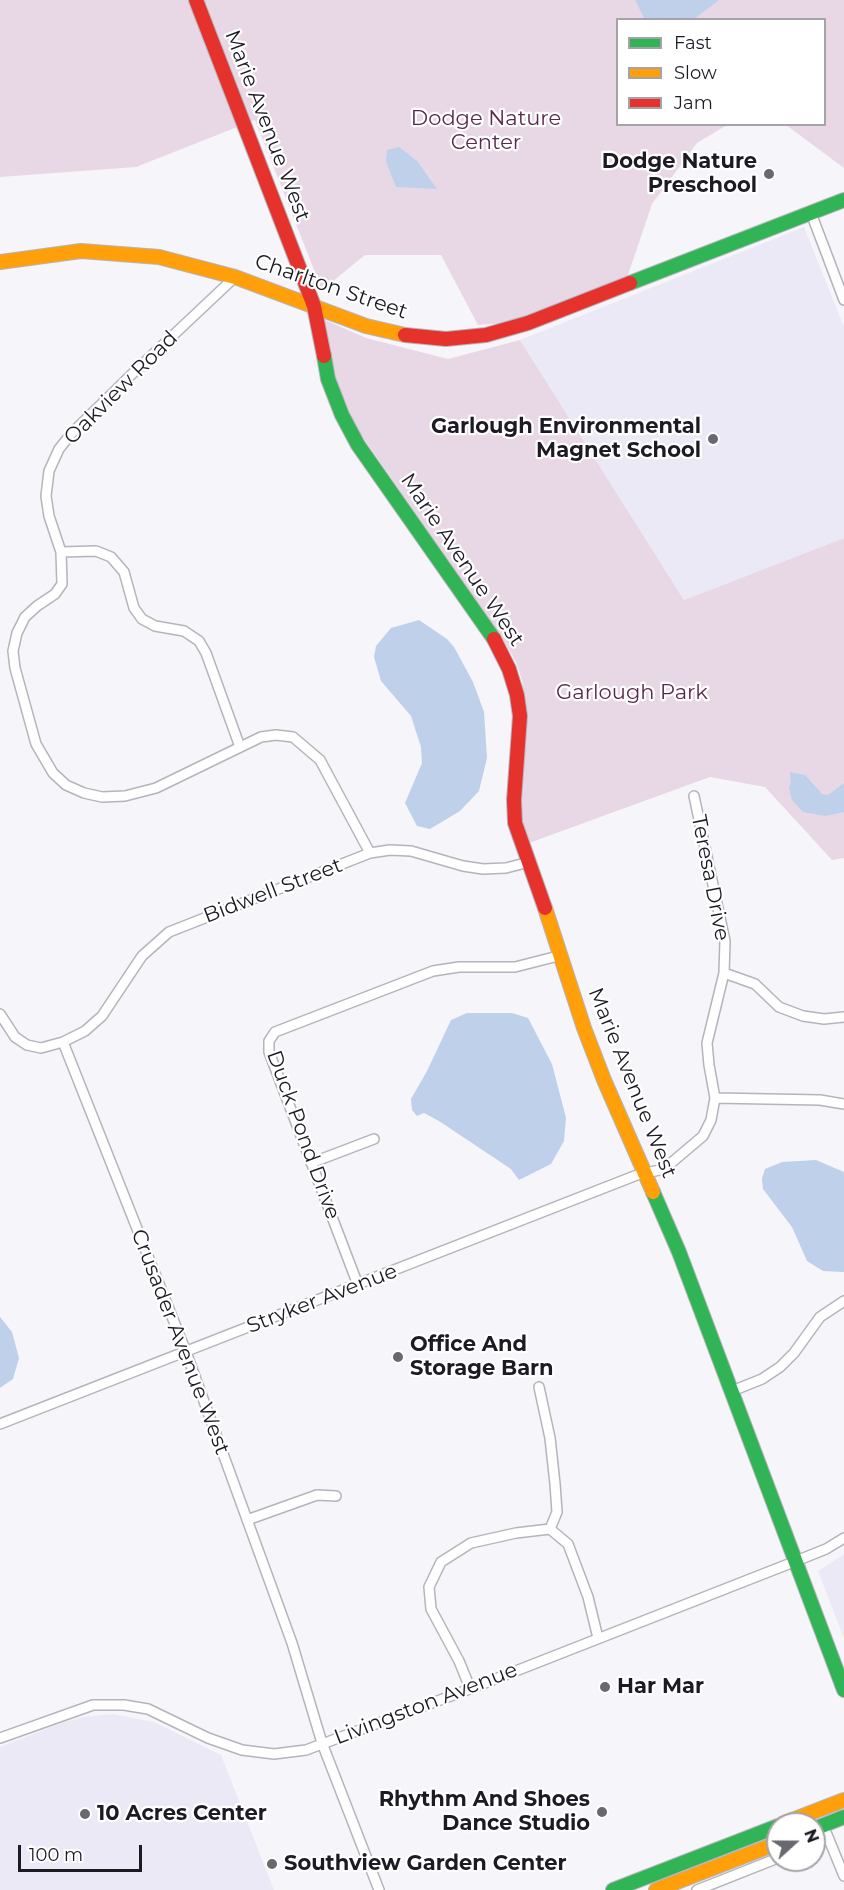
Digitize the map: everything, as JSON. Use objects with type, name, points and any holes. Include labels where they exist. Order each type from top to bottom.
[{"type":"street","name":"Marie Avenue West","points":[[196,0],[314,306],[328,379],[349,428],[387,487],[496,642],[509,669],[518,695],[520,716],[515,818],[529,862],[588,1038],[679,1252],[844,1690]]},
{"type":"street","name":"Charlton Street","points":[[0,262],[81,251],[159,257],[235,277],[366,326],[402,335],[446,339],[486,335],[528,323],[844,200]]},
{"type":"street","points":[[811,213],[844,300]]},
{"type":"street","name":"Oakview Road","points":[[235,277],[123,383],[59,449],[49,471],[46,496],[49,516],[61,552],[62,584],[55,594],[25,617],[17,633],[13,651],[15,668],[36,744],[52,772],[66,785],[84,793],[102,797],[125,796],[156,788],[261,737],[276,735],[293,737],[320,760],[370,853]]},
{"type":"street","points":[[61,552],[96,551],[111,557],[124,572],[134,608],[142,619],[155,627],[184,631],[199,641],[206,653],[240,747]]},
{"type":"street","name":"Teresa Drive","points":[[644,1173],[664,1169],[703,1136],[711,1119],[715,1098],[707,1043],[724,973],[725,941],[694,796]]},
{"type":"street","name":"Bidwell Street","points":[[63,1042],[86,1031],[102,1016],[142,956],[169,932],[370,853],[390,850],[411,851],[463,866],[483,869],[506,868],[529,862]]},
{"type":"street","name":"Duck Pond Drive","points":[[358,1285],[269,1052],[269,1041],[275,1032],[433,971],[459,967],[515,967],[562,955]]},
{"type":"street","points":[[724,973],[755,984],[779,1007],[803,1016],[824,1019],[844,1017]]},
{"type":"street","points":[[0,1014],[15,1037],[27,1045],[47,1047],[63,1042]]},
{"type":"street","name":"Crusader Avenue West","points":[[63,1042],[186,1352],[292,1643],[322,1743],[379,1890]]},
{"type":"street","points":[[715,1098],[820,1100],[844,1104]]},
{"type":"street","points":[[311,1163],[374,1138]]},
{"type":"street","name":"Stryker Avenue","points":[[0,1424],[644,1173]]},
{"type":"street","points":[[732,1391],[762,1379],[780,1367],[794,1353],[820,1317],[844,1301]]},
{"type":"street","points":[[539,1387],[550,1438],[555,1484],[557,1512],[550,1529]]},
{"type":"street","points":[[248,1520],[317,1495],[336,1496]]},
{"type":"street","points":[[470,1688],[459,1660],[431,1609],[429,1587],[441,1562],[471,1543],[516,1533],[550,1529],[568,1544],[588,1598],[598,1638]]},
{"type":"street","name":"Livingston Avenue","points":[[0,1738],[93,1705],[124,1705],[148,1708],[208,1738],[242,1750],[274,1754],[306,1750],[796,1561],[826,1549],[844,1538]]},
{"type":"street","points":[[813,1812],[844,1800]]},
{"type":"street","points":[[826,1824],[844,1817]]},
{"type":"street","points":[[614,1890],[766,1831]]},
{"type":"street","points":[[826,1835],[844,1876]]},
{"type":"street","points":[[656,1890],[766,1848]]},
{"type":"street","points":[[697,1875],[703,1855]]},
{"type":"street","points":[[697,1890],[766,1863]]},
{"type":"shaded area","name":"Garlough Environmental Magnet School","points":[[804,227],[844,327],[844,538],[684,600],[520,340]]},
{"type":"shaded area","points":[[844,1554],[844,1639],[818,1571]]},
{"type":"shaded area","name":"10 Acres Center","points":[[113,1714],[154,1722],[221,1755],[274,1890],[0,1890],[0,1747],[64,1722]]},
{"type":"green space","name":"Dodge Nature Center","points":[[0,0],[844,0],[844,168],[787,126],[826,126],[826,18],[616,18],[616,126],[725,126],[697,143],[652,204],[627,278],[507,323],[478,325],[441,255],[365,255],[322,290],[255,120],[136,167],[0,177]]},
{"type":"green space","name":"Garlough Park","points":[[323,319],[366,338],[448,359],[520,340],[684,600],[844,538],[844,858],[832,860],[765,787],[710,777],[529,843],[520,812],[527,716],[522,680],[516,662],[504,641],[360,433],[331,375]]},
{"type":"water","points":[[635,0],[719,0],[695,18],[644,18]]},
{"type":"water","points":[[399,147],[417,161],[437,189],[396,187],[386,161],[387,150]]},
{"type":"water","points":[[419,620],[447,639],[454,647],[473,682],[484,712],[487,758],[479,791],[460,811],[430,829],[417,826],[405,803],[422,763],[421,747],[411,716],[381,681],[374,657],[376,646],[391,628]]},
{"type":"water","points":[[790,772],[805,775],[822,794],[828,795],[844,783],[844,812],[825,816],[803,812],[792,800],[789,788]]},
{"type":"water","points":[[467,1013],[512,1013],[528,1018],[552,1064],[566,1118],[564,1141],[551,1164],[519,1180],[511,1169],[439,1121],[424,1113],[417,1116],[412,1110],[411,1099],[451,1020]]},
{"type":"water","points":[[816,1160],[844,1172],[844,1272],[823,1271],[807,1261],[792,1227],[763,1189],[762,1178],[765,1169],[782,1162]]},
{"type":"water","points":[[0,1317],[12,1332],[19,1358],[13,1379],[0,1388]]},
{"type":"traffic: fast","points":[[630,283],[844,200]]},
{"type":"traffic: fast","points":[[324,356],[328,379],[342,415],[358,445],[494,639]]},
{"type":"traffic: fast","points":[[653,1192],[679,1252],[844,1690]]},
{"type":"traffic: fast","points":[[826,1824],[844,1817]]},
{"type":"traffic: fast","points":[[613,1890],[766,1831]]},
{"type":"traffic: slow","points":[[0,262],[81,251],[159,257],[235,277],[366,326],[405,335]]},
{"type":"traffic: slow","points":[[545,908],[584,1028],[653,1192]]},
{"type":"traffic: slow","points":[[813,1812],[844,1800]]},
{"type":"traffic: slow","points":[[656,1890],[766,1848]]},
{"type":"traffic: jam","points":[[196,0],[314,306],[324,356]]},
{"type":"traffic: jam","points":[[405,335],[446,339],[486,335],[528,323],[630,283]]},
{"type":"traffic: jam","points":[[494,639],[509,669],[517,695],[520,716],[514,800],[515,823],[545,908]]},
{"type":"place","name":"Dodge Nature Preschool","points":[[769,174]]},
{"type":"place","name":"Garlough Environmental Magnet School","points":[[713,439]]},
{"type":"place","name":"Office And Storage Barn","points":[[398,1357]]},
{"type":"place","name":"Har Mar","points":[[605,1687]]},
{"type":"place","name":"Rhythm And Shoes Dance Studio","points":[[602,1812]]},
{"type":"place","name":"10 Acres Center","points":[[85,1814]]},
{"type":"place","name":"Southview Garden Center","points":[[272,1864]]}]
